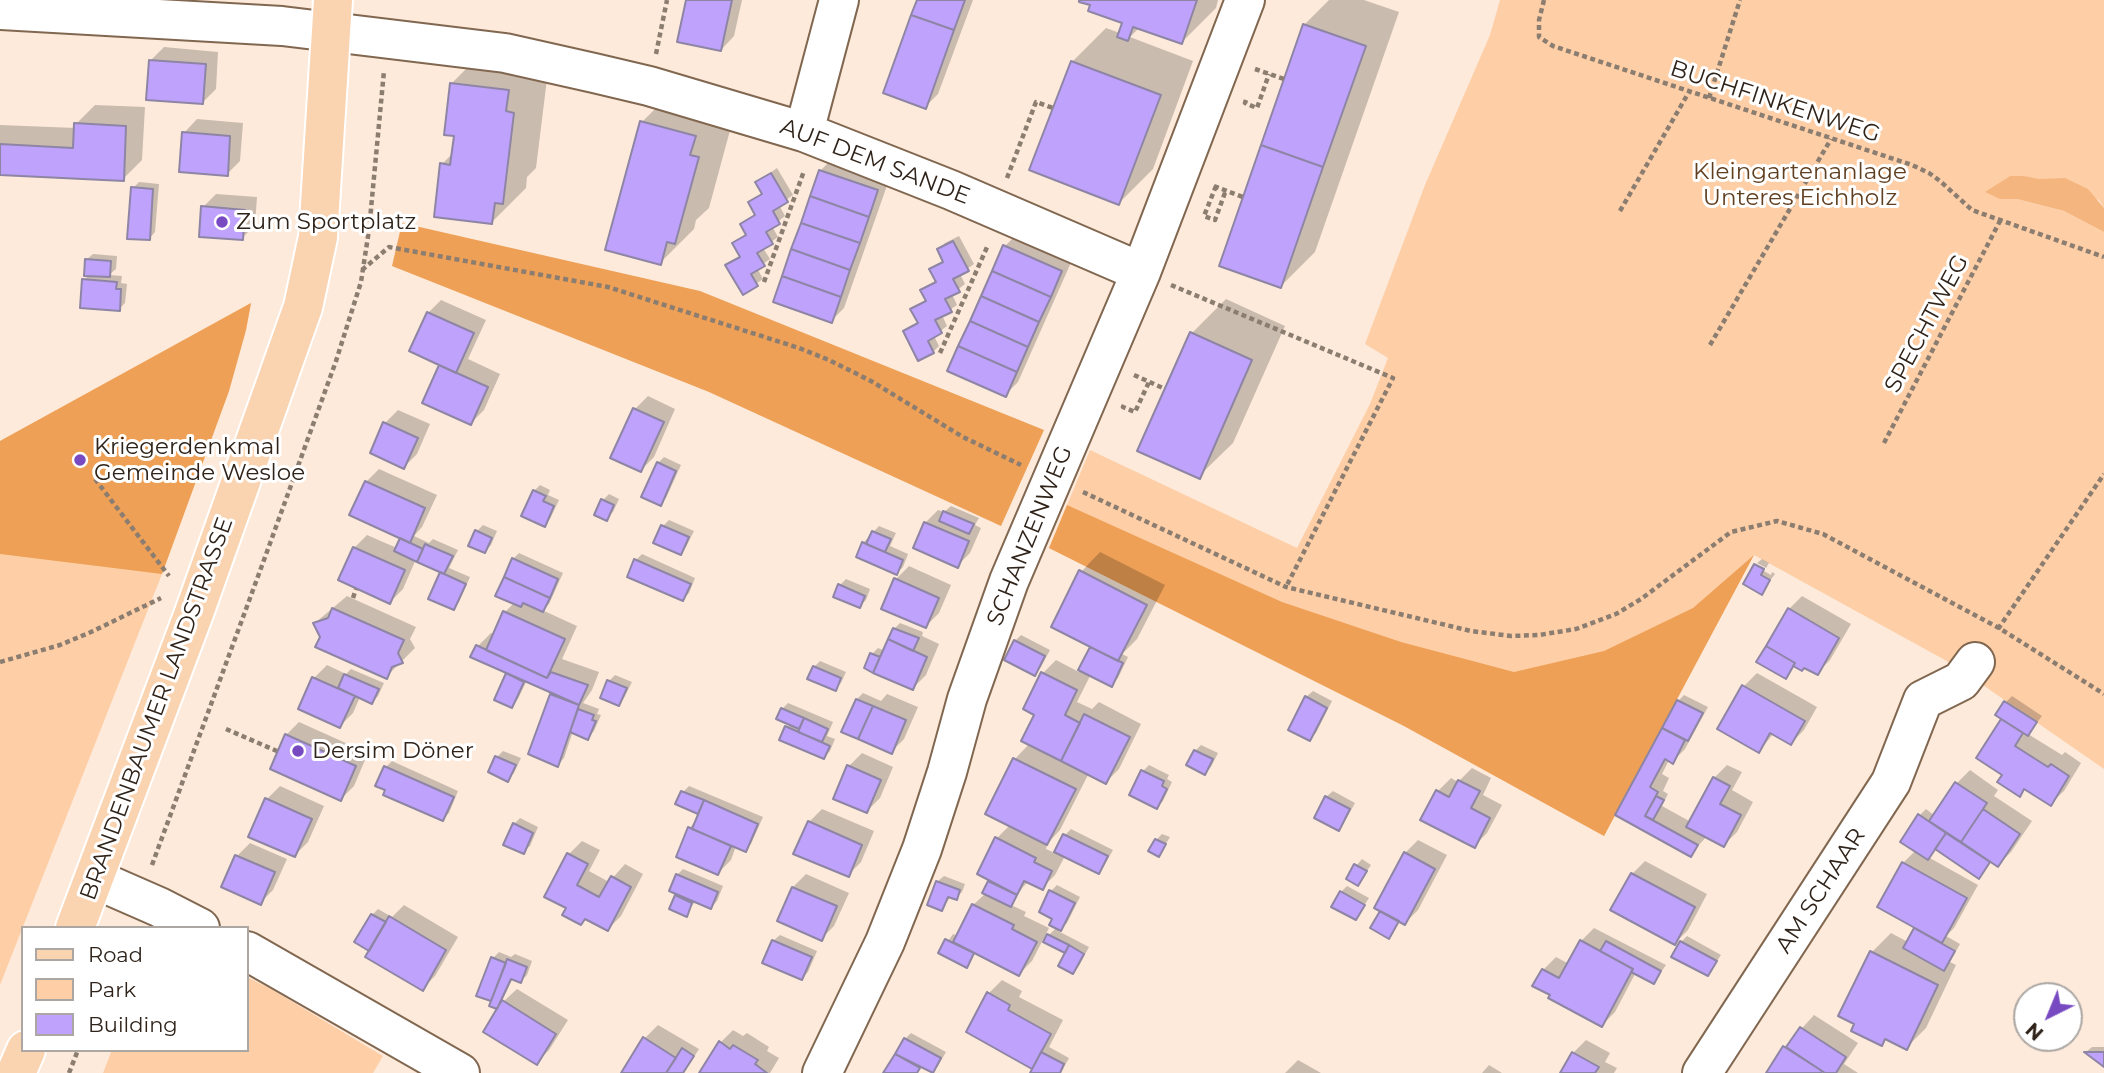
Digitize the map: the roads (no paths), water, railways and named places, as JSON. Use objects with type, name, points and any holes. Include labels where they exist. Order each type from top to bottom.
[{"type":"main road","name":"BRANDENBAUMER LANDSTRASSE","points":[[76,926],[225,529],[303,307],[318,237],[333,16]]},
{"type":"main road","points":[[16,1073],[25,1052]]},
{"type":"street","points":[[810,134],[839,0]]},
{"type":"street","name":"SCHANZENWEG","points":[[822,1073],[886,942],[917,861],[947,772],[967,699],[1009,581],[1142,272],[1245,0]]},
{"type":"street","name":"AUF DEM SANDE","points":[[0,10],[333,16],[649,86],[810,134],[999,210],[1142,272]]},
{"type":"street","name":"AM SCHAAR","points":[[1702,1073],[1891,782],[1923,700],[1961,681],[1975,662]]},
{"type":"street","points":[[95,880],[196,926]]},
{"type":"street","points":[[248,952],[460,1073]]},
{"type":"place","name":"Zum Sportplatz","points":[[222,222]]},
{"type":"place","name":"Kriegerdenkmal Gemeinde Wesloe","points":[[80,460]]},
{"type":"place","name":"Dersim Döner","points":[[298,751]]},
{"type":"park label","name":"Kleingartenanlage Unteres Eichholz","points":[[1800,185]]}]
